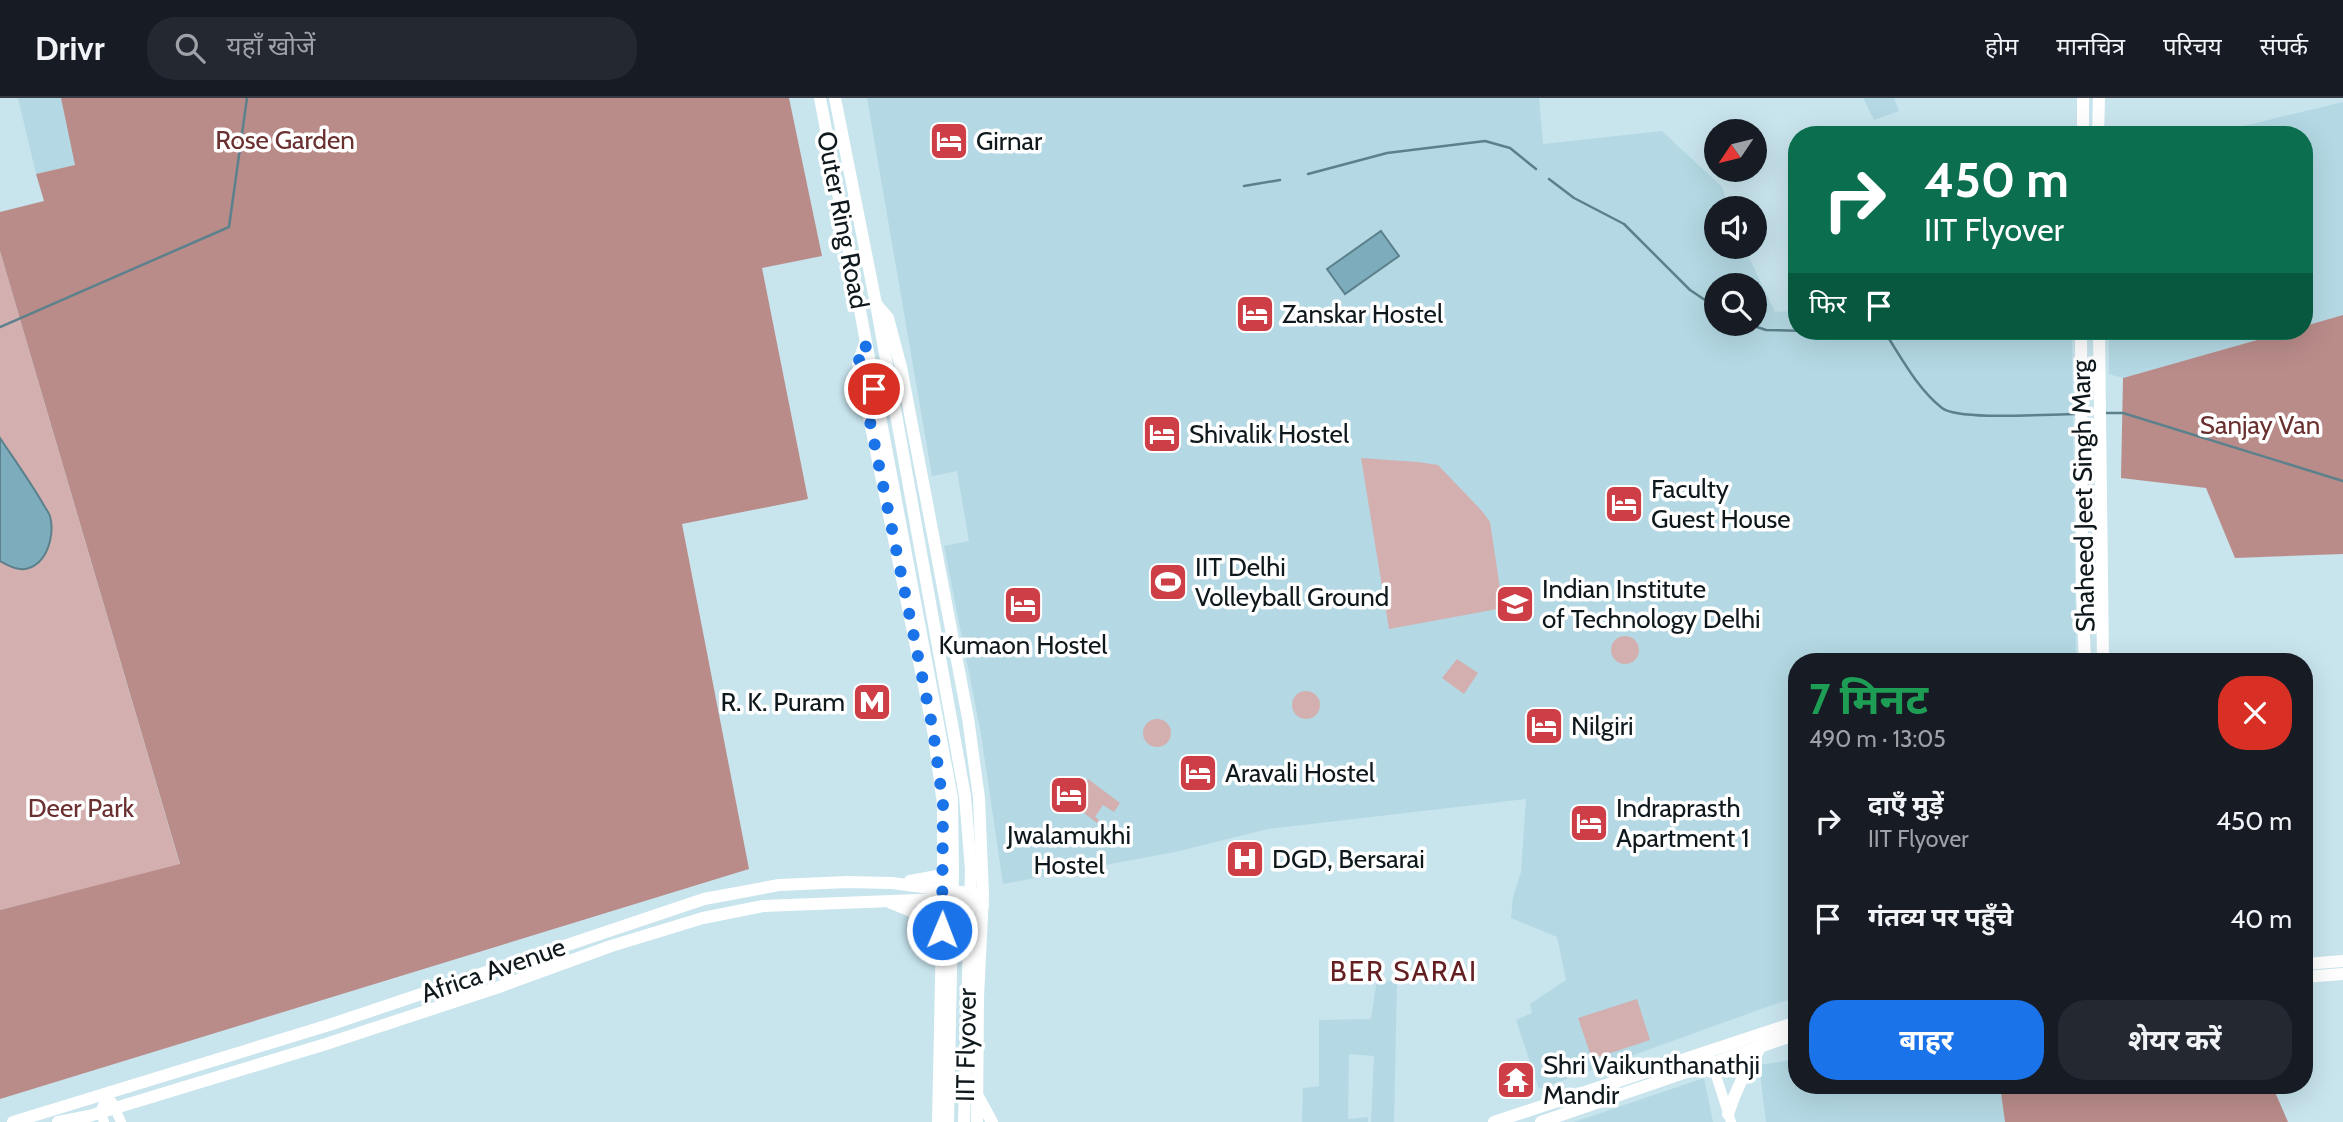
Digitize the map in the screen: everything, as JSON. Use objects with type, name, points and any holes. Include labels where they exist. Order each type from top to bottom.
[{"type":"main road","name":"Outer Ring Road","points":[[820,98],[865,343]]},
{"type":"main road","name":"Outer Ring Road","points":[[835,98],[876,304]]},
{"type":"main road","points":[[2082,126],[2083,98]]},
{"type":"main road","points":[[2098,126],[2099,98]]},
{"type":"main road","name":"IIT Flyover","points":[[876,304],[965,796],[971,870],[964,1122]]},
{"type":"main road","points":[[876,304],[888,318],[901,367],[968,718],[979,798],[983,900],[978,997],[977,1122]]},
{"type":"main road","name":"Shaheed Jeet Singh Marg","points":[[2081,340],[2085,653]]},
{"type":"main road","name":"Shaheed Jeet Singh Marg","points":[[2099,340],[2103,653]]},
{"type":"main road","name":"IIT Flyover","points":[[865,343],[938,713],[952,798],[948,1122]]},
{"type":"main road","points":[[865,343],[858,363],[933,730],[943,804],[938,1122]]},
{"type":"main road","points":[[943,829],[949,838],[958,839],[979,830]]},
{"type":"main road","points":[[892,883],[943,875]]},
{"type":"main road","name":"Africa Avenue","points":[[13,1122],[329,1025],[704,899],[779,885],[847,882],[892,883],[983,900]]},
{"type":"main road","name":"Africa Avenue","points":[[63,1121],[102,1117],[114,1107],[326,1044],[499,987],[611,946],[704,918],[764,906],[885,901],[943,894]]},
{"type":"main road","points":[[885,901],[931,919],[942,930]]},
{"type":"main road","points":[[2313,963],[2343,961]]},
{"type":"main road","points":[[2313,976],[2343,974]]},
{"type":"main road","points":[[1541,1122],[1710,1060],[1788,1026]]},
{"type":"main road","points":[[1494,1122],[1788,1037]]},
{"type":"main road","points":[[1728,1119],[1736,1090],[1760,1047]]},
{"type":"main road","points":[[977,1095],[992,1122]]},
{"type":"street","points":[[1710,1060],[1728,1119]]},
{"type":"street","points":[[110,1091],[121,1122]]},
{"type":"street","points":[[102,1117],[110,1091]]},
{"type":"shaded area","points":[[18,98],[61,98],[76,165],[36,174]]},
{"type":"shaded area","name":"Indian Institute of Technology Delhi","points":[[867,98],[1539,98],[1543,144],[1662,131],[1704,170],[1704,182],[1717,182],[1722,187],[1725,196],[1704,196],[1704,259],[1750,259],[1756,273],[1704,273],[1704,336],[1767,336],[1767,295],[1775,312],[1788,311],[1788,340],[2072,340],[2076,653],[1788,653],[1788,1000],[1539,1089],[1516,1020],[1532,1013],[1530,1004],[1566,980],[1557,937],[1511,918],[1513,897],[1521,872],[1526,799],[1268,829],[1175,852],[1003,884],[981,734],[944,546],[969,541],[957,471],[932,476]]},
{"type":"shaded area","points":[[1863,98],[1894,98],[1899,111],[1874,120]]},
{"type":"shaded area","points":[[2343,102],[2343,316],[2313,324],[2313,126],[2244,126]]},
{"type":"shaded area","points":[[1381,231],[1399,256],[1345,294],[1327,269]]},
{"type":"shaded area","points":[[2109,340],[2257,340],[2123,378],[2109,374]]},
{"type":"shaded area","points":[[0,438],[37,494],[51,522],[46,552],[39,562],[25,569],[0,561]]},
{"type":"shaded area","points":[[1377,979],[1397,982],[1394,1122],[1371,1122],[1374,1056],[1349,1054],[1348,1119],[1368,1117],[1368,1122],[1302,1122],[1303,1088],[1319,1086],[1319,1020],[1371,1019]]},
{"type":"shaded area","points":[[1788,1060],[1788,1094],[2268,1094],[2273,1122],[1766,1122],[1759,1065]]},
{"type":"shaded area","points":[[1704,1078],[1713,1122],[1574,1122]]},
{"type":"green space","name":"Rose Garden","points":[[61,98],[789,98],[822,256],[762,268],[808,499],[682,524],[749,869],[0,1099],[0,910],[180,864],[0,251],[0,212],[44,201],[36,174],[75,165]]},
{"type":"green space","name":"Deer Park","points":[[0,251],[180,865],[0,910]]},
{"type":"green space","name":"Sanjay Van","points":[[2343,315],[2343,554],[2235,558],[2206,488],[2121,478],[2123,378],[2257,340],[2313,340],[2313,324]]},
{"type":"green space","points":[[1361,458],[1438,465],[1482,511],[1490,522],[1503,608],[1389,629]]},
{"type":"green space","points":[[1625,636],[1635,640],[1639,650],[1635,660],[1625,664],[1615,660],[1611,650],[1615,640]]},
{"type":"green space","points":[[1457,659],[1478,673],[1464,694],[1442,678]]},
{"type":"green space","points":[[1306,691],[1316,695],[1320,705],[1316,715],[1306,719],[1296,715],[1292,705],[1296,695]]},
{"type":"green space","points":[[1157,719],[1167,723],[1171,733],[1167,743],[1157,747],[1147,743],[1143,733],[1147,723]]},
{"type":"green space","points":[[1088,779],[1120,803],[1114,812],[1103,805],[1095,817],[1099,820],[1097,823],[1071,803]]},
{"type":"green space","points":[[1637,999],[1650,1040],[1592,1059],[1578,1018]]},
{"type":"green space","points":[[2001,1094],[2276,1094],[2288,1122],[2005,1122]]},
{"type":"waterway","points":[[0,327],[229,227],[247,98]]},
{"type":"waterway","points":[[1308,174],[1387,153],[1485,141],[1510,148],[1536,169]]},
{"type":"waterway","points":[[1549,179],[1574,198],[1624,224],[1690,290],[1704,299]]},
{"type":"waterway","points":[[1244,186],[1280,180]]},
{"type":"waterway","points":[[1767,330],[1788,331]]},
{"type":"waterway","points":[[1890,340],[1918,383],[1942,408],[1952,412],[1985,416],[2076,414]]},
{"type":"waterway","points":[[2105,413],[2123,413],[2343,481]]},
{"type":"place","name":"Girnar","points":[[949,141]]},
{"type":"place","name":"Zanskar Hostel","points":[[1255,314]]},
{"type":"place","name":"Shivalik Hostel","points":[[1162,434]]},
{"type":"place","name":"Faculty Guest House","points":[[1624,504]]},
{"type":"place","name":"IIT Delhi Volleyball Ground","points":[[1168,582]]},
{"type":"place","name":"Indian Institute of Technology Delhi","points":[[1515,604]]},
{"type":"place","name":"Kumaon Hostel","points":[[1023,605]]},
{"type":"place","name":"R. K. Puram","points":[[872,702]]},
{"type":"place","name":"Nilgiri","points":[[1544,726]]},
{"type":"place","name":"Aravali Hostel","points":[[1198,773]]},
{"type":"place","name":"Jwalamukhi Hostel","points":[[1069,795]]},
{"type":"place","name":"Indraprasth Apartment 1","points":[[1589,823]]},
{"type":"place","name":"DGD, Bersarai","points":[[1245,859]]},
{"type":"place","name":"Shri Vaikunthanathji Mandir","points":[[1516,1080]]},
{"type":"district","name":"BER SARAI","points":[[1404,971]]},
{"type":"route","points":[[874,389],[865,343],[858,363],[933,730],[943,804],[942,930]]}]
